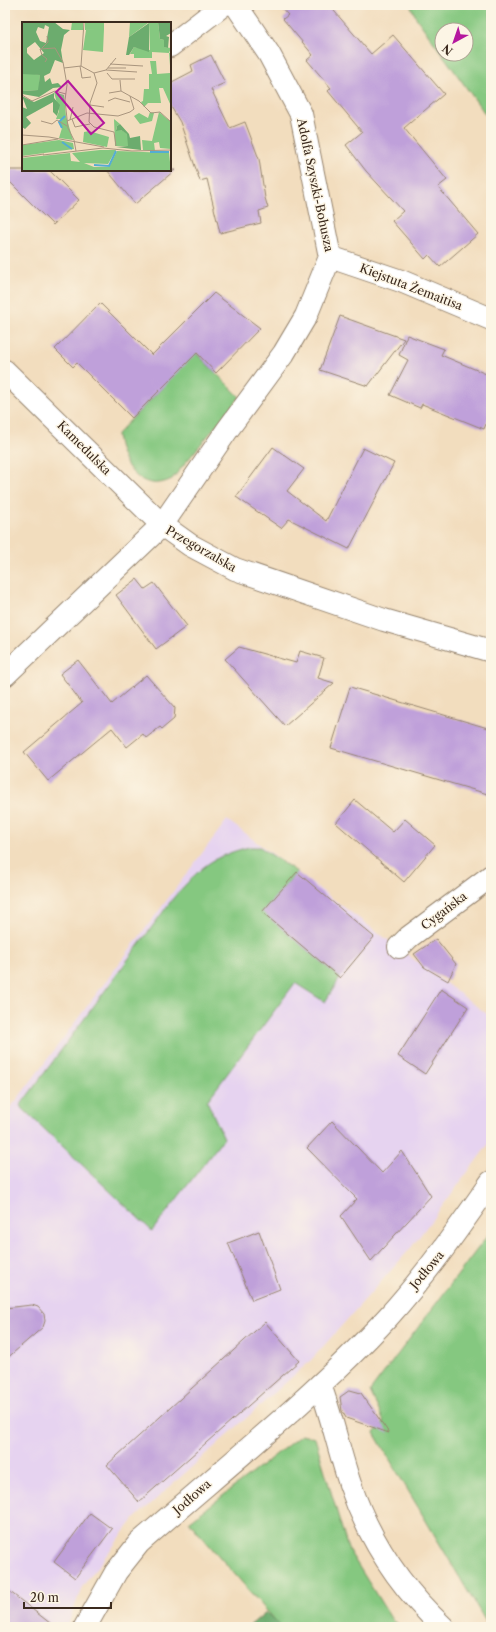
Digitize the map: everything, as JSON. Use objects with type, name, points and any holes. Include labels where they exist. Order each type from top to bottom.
[{"type":"street","points":[[171,45],[223,5]]},
{"type":"street","name":"Adolfa Szyszki-Bohusza","points":[[162,526],[228,429],[284,353],[306,316],[330,257],[301,114],[269,54],[236,5]]},
{"type":"street","name":"Kiejstuta Żemaitisa","points":[[330,257],[401,282],[491,319]]},
{"type":"street","name":"Kamedulska","points":[[5,371],[162,526]]},
{"type":"street","name":"Przegorzalska","points":[[5,675],[162,526],[190,545],[235,569],[384,620],[491,651]]},
{"type":"street","name":"Cygańska","points":[[399,947],[409,937],[491,876]]},
{"type":"street","name":"Jodłowa","points":[[85,1627],[116,1572],[139,1543],[320,1385],[388,1317],[432,1265],[491,1182]]},
{"type":"street","points":[[320,1385],[350,1484],[378,1548],[404,1587],[443,1627]]},
{"type":"shaded area","points":[[227,820],[491,1017],[491,1141],[410,1249],[311,1360],[135,1518],[82,1587],[67,1627],[5,1627],[5,1113],[16,1101]]},
{"type":"green space","points":[[410,5],[491,5],[491,122],[448,62],[474,62],[474,22],[434,22],[434,43],[417,19]]},
{"type":"green space","points":[[196,353],[240,397],[172,479],[161,483],[150,483],[141,479],[127,465],[122,456],[117,434]]},
{"type":"green space","points":[[249,847],[260,847],[297,872],[263,912],[340,978],[325,1002],[295,983],[207,1101],[224,1138],[152,1231],[20,1106],[174,897],[199,871],[207,865],[224,855]]},
{"type":"green space","points":[[491,1231],[491,1627],[489,1627],[374,1433],[384,1422],[370,1391]]},
{"type":"green space","points":[[301,1435],[315,1438],[348,1549],[392,1620],[402,1627],[281,1627],[189,1522]]},
{"type":"green space","points":[[266,1612],[281,1627],[248,1627]]},
{"type":"building","points":[[279,5],[329,5],[371,54],[393,35],[444,94],[404,128],[447,180],[438,187],[478,234],[440,267],[429,255],[425,259],[392,221],[403,211],[366,171],[346,145],[362,132],[328,91],[331,88],[307,60],[313,55],[283,19],[288,15]]},
{"type":"building","points":[[211,55],[225,83],[211,89],[230,128],[245,122],[259,159],[268,208],[259,211],[261,223],[220,233],[207,179],[200,181],[180,122],[171,107],[171,82],[193,71],[191,65]]},
{"type":"building","points":[[5,170],[50,171],[79,200],[53,225],[5,177]]},
{"type":"building","points":[[175,170],[135,204],[108,171]]},
{"type":"building","points":[[214,293],[260,328],[216,373],[197,353],[132,418],[77,363],[73,367],[55,349],[100,303],[152,355]]},
{"type":"building","points":[[340,316],[404,339],[368,386],[320,370]]},
{"type":"building","points":[[407,335],[444,349],[441,355],[491,376],[491,412],[484,429],[422,404],[420,408],[390,395],[408,360],[399,355]]},
{"type":"building","points":[[273,447],[304,469],[287,491],[326,521],[363,448],[394,463],[349,549],[289,519],[281,528],[236,497]]},
{"type":"building","points":[[137,579],[145,589],[154,583],[187,626],[156,649],[116,595]]},
{"type":"building","points":[[239,647],[296,663],[300,651],[324,658],[318,678],[334,683],[285,726],[225,659]]},
{"type":"building","points":[[78,660],[112,704],[146,675],[175,708],[174,719],[162,729],[160,727],[146,738],[143,734],[127,747],[112,728],[48,781],[24,752],[82,703],[60,674]]},
{"type":"building","points":[[350,687],[491,729],[491,795],[331,748]]},
{"type":"building","points":[[355,800],[393,832],[405,819],[435,845],[404,882],[336,823]]},
{"type":"building","points":[[297,872],[374,937],[340,978],[262,912]]},
{"type":"building","points":[[436,939],[456,964],[448,981],[424,967],[414,954]]},
{"type":"building","points":[[441,989],[468,1007],[425,1074],[398,1056]]},
{"type":"building","points":[[332,1121],[382,1173],[402,1151],[431,1196],[371,1261],[341,1216],[357,1199],[307,1148]]},
{"type":"building","points":[[259,1231],[280,1289],[252,1300],[228,1243]]},
{"type":"building","points":[[32,1305],[38,1307],[44,1314],[45,1321],[43,1327],[5,1360],[5,1308]]},
{"type":"building","points":[[265,1322],[299,1361],[139,1502],[107,1465]]},
{"type":"building","points":[[350,1390],[361,1393],[389,1433],[346,1418],[342,1411],[340,1397]]},
{"type":"building","points":[[90,1513],[112,1529],[75,1578],[54,1562]]},
{"type":"building","points":[[5,1588],[55,1627],[5,1627]]}]
